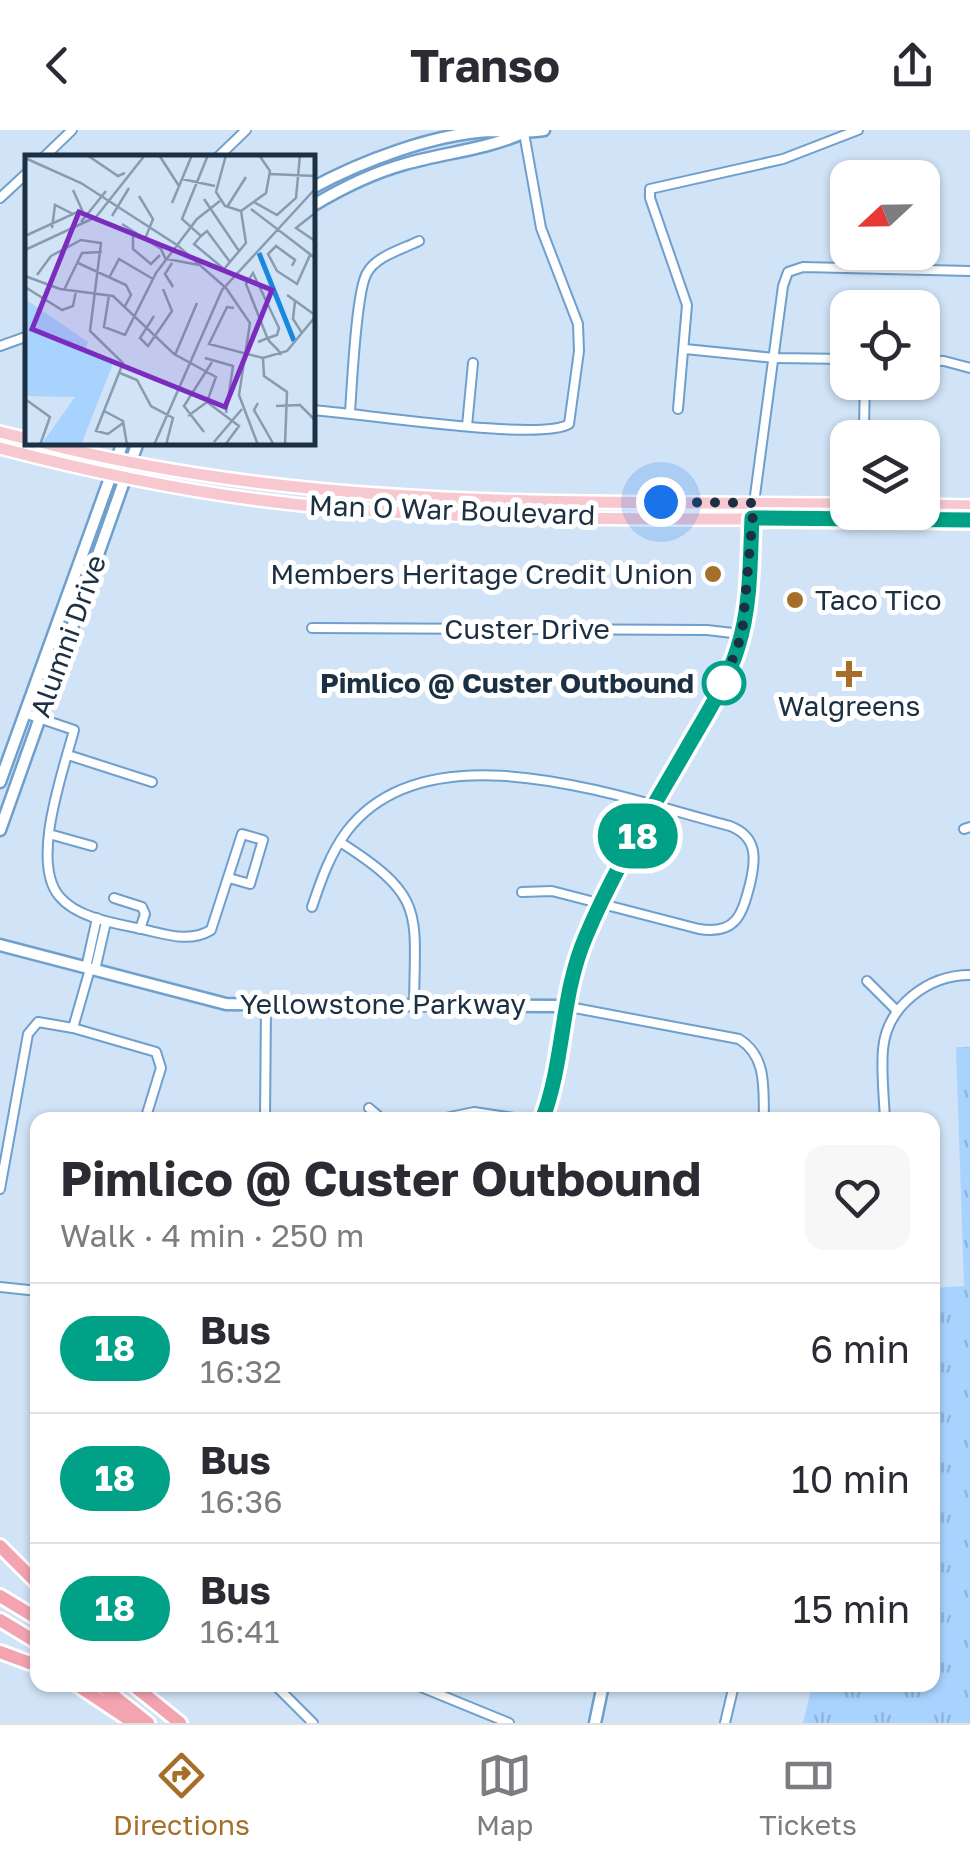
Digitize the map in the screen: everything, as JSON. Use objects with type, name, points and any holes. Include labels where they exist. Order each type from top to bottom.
[{"type":"highway","points":[[0,1546],[30,1576]]},
{"type":"highway","points":[[0,1596],[30,1614]]},
{"type":"highway","points":[[0,1620],[30,1638]]},
{"type":"highway","points":[[0,1656],[30,1665]]},
{"type":"highway","points":[[88,1692],[134,1723]]},
{"type":"highway","points":[[109,1692],[148,1723]]},
{"type":"highway","points":[[142,1692],[183,1723]]},
{"type":"highway","points":[[152,1692],[183,1723]]},
{"type":"main road","points":[[0,432],[25,438]]},
{"type":"main road","name":"Man O War Boulevard","points":[[52,445],[116,461],[283,488],[395,498],[830,504]]},
{"type":"main road","name":"Man O War Boulevard","points":[[0,448],[126,478],[272,502],[398,512],[970,520]]},
{"type":"main road","points":[[940,505],[970,506]]},
{"type":"street","points":[[46,155],[72,130]]},
{"type":"street","points":[[220,155],[246,130]]},
{"type":"street","points":[[315,186],[404,149],[488,131],[544,130]]},
{"type":"street","points":[[678,410],[686,306],[650,189],[783,159],[858,130]]},
{"type":"street","points":[[315,204],[389,168],[492,146],[524,132]]},
{"type":"street","points":[[315,410],[467,426],[555,430],[569,424],[578,324],[541,228],[524,132]]},
{"type":"street","points":[[0,198],[25,175]]},
{"type":"street","points":[[350,412],[366,274],[386,256],[420,242]]},
{"type":"street","points":[[544,1112],[564,1006],[584,940],[724,684],[742,634],[752,518],[784,279],[791,269],[830,269]]},
{"type":"street","points":[[940,269],[970,270]]},
{"type":"street","points":[[0,346],[25,337]]},
{"type":"street","points":[[685,349],[830,359]]},
{"type":"street","points":[[940,361],[970,368]]},
{"type":"street","points":[[467,426],[473,363]]},
{"type":"street","name":"Alumni Drive","points":[[0,782],[122,445]]},
{"type":"street","name":"Alumni Drive","points":[[0,830],[137,445]]},
{"type":"street","name":"Custer Drive","points":[[312,628],[707,630],[742,634]]},
{"type":"street","points":[[24,713],[74,730],[49,834],[47,857],[59,896],[102,920],[189,939],[211,930],[242,834],[263,840],[250,884],[229,878]]},
{"type":"street","points":[[68,755],[152,782]]},
{"type":"street","points":[[312,907],[326,866],[356,822],[380,802],[414,784],[441,778],[529,778],[739,830],[750,840],[754,866],[740,917],[727,928],[712,931],[552,891],[522,892]]},
{"type":"street","points":[[49,834],[92,846]]},
{"type":"street","points":[[340,842],[398,886],[407,898],[415,924],[414,1005]]},
{"type":"street","points":[[114,898],[142,908],[145,914],[140,928]]},
{"type":"street","points":[[73,1028],[102,920]]},
{"type":"street","name":"Yellowstone Parkway","points":[[0,945],[212,1001],[266,1005],[564,1006],[739,1038],[752,1050],[763,1070],[764,1112]]},
{"type":"street","points":[[885,1112],[883,1050],[897,1011],[932,982],[970,975]]},
{"type":"street","points":[[866,982],[897,1011]]},
{"type":"street","points":[[265,1112],[266,1005]]},
{"type":"street","points":[[0,1189],[30,1030],[42,1021],[152,1050],[159,1056],[161,1068],[148,1112]]},
{"type":"street","points":[[369,1108],[374,1112]]},
{"type":"street","points":[[0,1287],[30,1290]]},
{"type":"street","points":[[283,1692],[312,1723]]},
{"type":"street","points":[[433,1692],[510,1723]]},
{"type":"street","points":[[595,1723],[602,1692]]},
{"type":"street","points":[[726,1723],[733,1692]]},
{"type":"green space","points":[[956,1047],[970,1047],[970,1723],[803,1723],[810,1692],[940,1692],[940,1288],[964,1286]]},
{"type":"bus line","name":"18","points":[[545,1112],[567,988],[584,940],[608,888],[724,684],[733,661],[742,634],[749,582],[752,518],[970,520]]},
{"type":"place","name":"Members Heritage Credit Union","points":[[713,574]]},
{"type":"place","name":"Taco Tico","points":[[795,600]]},
{"type":"place","name":"Walgreens","points":[[849,674]]},
{"type":"place","name":"Pimlico @ Custer Outbound","points":[[724,683]]},
{"type":"route","points":[[661,502],[754,503],[742,634],[724,683]]}]
